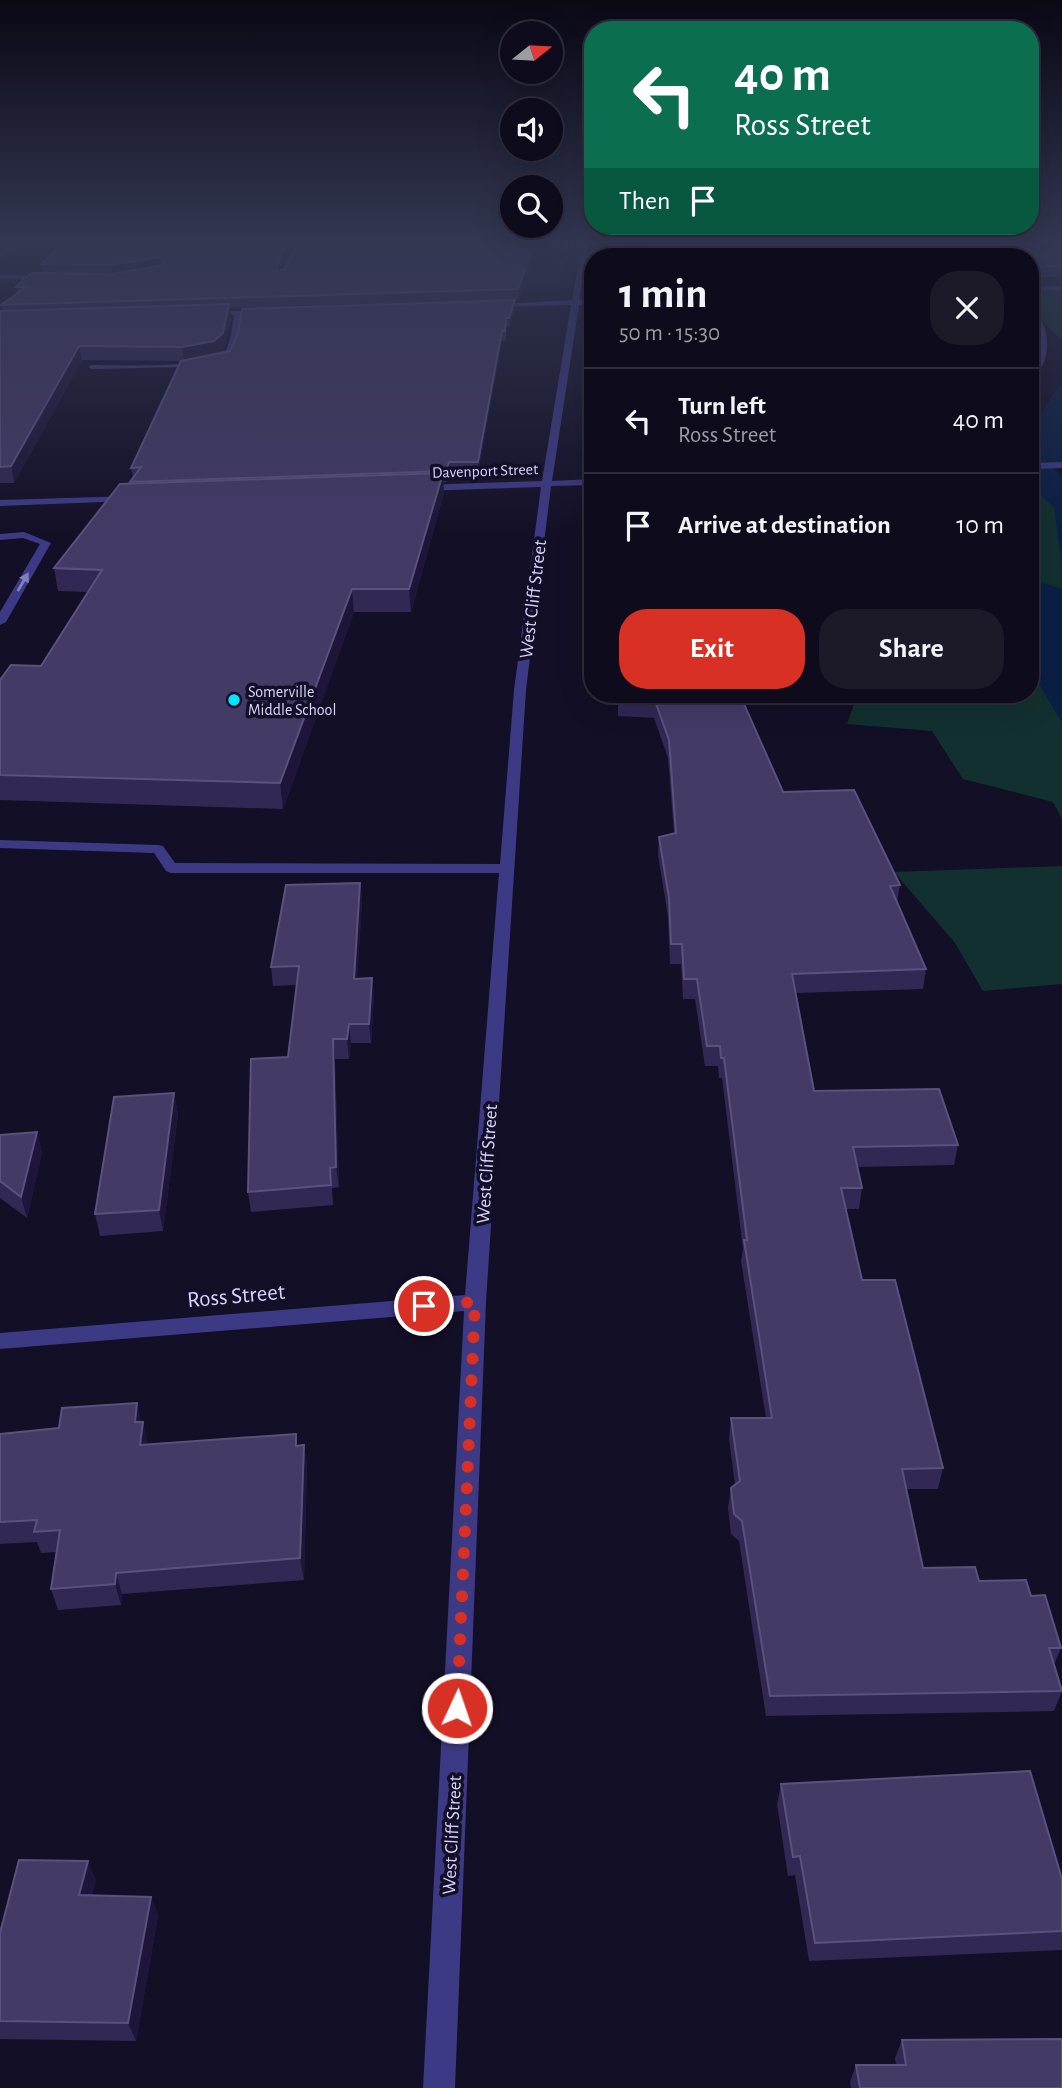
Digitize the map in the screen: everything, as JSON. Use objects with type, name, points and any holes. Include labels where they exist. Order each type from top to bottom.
[{"type":"street","points":[[92,367],[220,361],[227,356],[231,341]]},
{"type":"street","name":"West Cliff Street","points":[[439,2088],[475,1302],[520,690],[547,484],[576,341]]},
{"type":"street","points":[[1039,359],[1044,341]]},
{"type":"street","points":[[1039,466],[1062,465]]},
{"type":"street","name":"Davenport Street","points":[[414,488],[584,482]]},
{"type":"street","points":[[0,503],[138,498]]},
{"type":"street","points":[[0,537],[24,536],[46,542],[0,622]]},
{"type":"street","points":[[0,844],[158,849],[171,869],[507,869]]},
{"type":"street","name":"Ross Street","points":[[0,1340],[475,1302]]},
{"type":"green space","points":[[1062,481],[1062,819],[1053,802],[963,779],[932,731],[847,724],[854,703],[1039,703],[1039,482]]},
{"type":"green space","points":[[1062,866],[1062,984],[983,991],[955,943],[894,872]]},
{"type":"water","points":[[1062,386],[1062,460],[1053,467],[1062,477],[1062,565],[1054,508],[1039,493],[1039,417],[1058,387]]},
{"type":"water","points":[[1039,582],[1062,589],[1062,723],[1039,684]]},
{"type":"building","points":[[0,341],[212,341],[182,347],[79,346],[11,466],[0,467]]},
{"type":"building","points":[[235,341],[500,341],[478,462],[449,462],[446,471],[130,482],[141,467],[131,468],[181,361],[230,351]]},
{"type":"building","points":[[443,473],[409,589],[352,589],[280,783],[0,775],[0,680],[11,665],[41,666],[102,570],[54,568],[120,484]]},
{"type":"building","points":[[656,703],[744,703],[783,792],[854,790],[900,885],[890,886],[926,969],[792,974],[814,1091],[939,1089],[958,1145],[853,1147],[862,1188],[841,1188],[862,1280],[895,1280],[943,1468],[902,1469],[923,1568],[975,1567],[979,1581],[1026,1580],[1031,1596],[1045,1595],[1061,1648],[1049,1648],[1062,1691],[770,1696],[742,1521],[734,1514],[731,1488],[740,1481],[731,1418],[772,1418],[744,1240],[747,1240],[724,1058],[721,1058],[720,1046],[707,1046],[697,979],[684,979],[682,944],[671,944],[669,898],[659,837],[676,833],[669,740]]},
{"type":"building","points":[[360,883],[354,979],[372,978],[369,1024],[349,1024],[347,1039],[333,1039],[336,1167],[330,1168],[331,1185],[248,1192],[251,1059],[288,1057],[299,966],[271,967],[286,885]]},
{"type":"building","points":[[174,1093],[159,1210],[95,1214],[114,1097]]},
{"type":"building","points":[[37,1132],[21,1197],[0,1181],[0,1135]]},
{"type":"building","points":[[137,1403],[135,1422],[143,1422],[140,1445],[296,1434],[296,1446],[304,1445],[300,1558],[116,1573],[115,1584],[51,1589],[60,1530],[34,1532],[37,1520],[0,1522],[0,1434],[59,1428],[62,1408]]},
{"type":"building","points":[[1030,1771],[1062,1879],[1062,1931],[815,1943],[800,1856],[793,1857],[781,1784]]},
{"type":"building","points":[[19,1860],[88,1861],[79,1895],[151,1897],[128,2023],[0,2021],[0,1933]]},
{"type":"building","points":[[1062,2039],[1062,2088],[860,2088],[856,2065],[906,2065],[902,2040]]},
{"type":"place","name":"Somerville Middle School","points":[[234,700]]},
{"type":"route","points":[[424,1306],[475,1302],[457,1708]]}]
